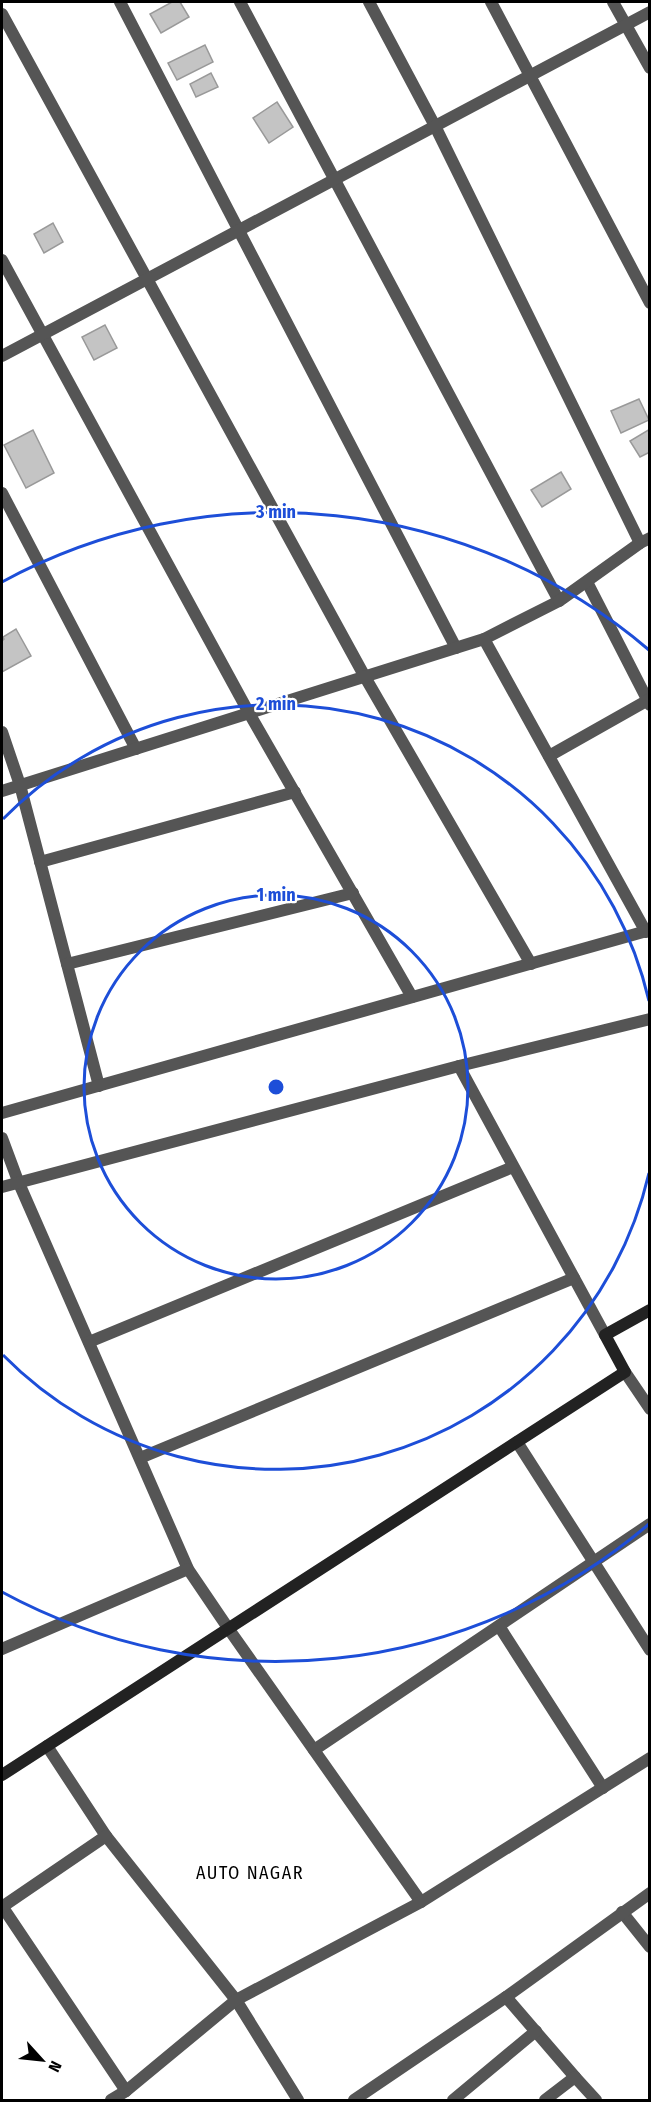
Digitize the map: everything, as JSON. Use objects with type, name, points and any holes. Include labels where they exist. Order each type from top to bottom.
[{"type":"street","points":[[120,2],[456,648]]},
{"type":"street","points":[[240,2],[559,601]]},
{"type":"street","points":[[2,791],[484,639],[559,601],[645,541],[435,126],[369,2]]},
{"type":"street","points":[[491,2],[650,303]]},
{"type":"street","points":[[613,2],[650,68]]},
{"type":"street","points":[[2,356],[650,12]]},
{"type":"street","points":[[2,14],[365,677],[531,964]]},
{"type":"street","points":[[2,260],[249,713],[412,998]]},
{"type":"street","points":[[2,493],[136,748]]},
{"type":"street","points":[[549,756],[649,701],[587,582]]},
{"type":"street","points":[[2,1113],[648,931],[484,639]]},
{"type":"street","points":[[2,732],[20,785],[99,1086]]},
{"type":"street","points":[[40,862],[295,792]]},
{"type":"street","points":[[67,964],[353,893]]},
{"type":"street","points":[[2,1187],[459,1066],[650,1019]]},
{"type":"street","points":[[459,1066],[625,1372],[650,1409]]},
{"type":"street","points":[[2,1138],[18,1181],[188,1569],[422,1902]]},
{"type":"street","points":[[89,1342],[513,1167]]},
{"type":"street","points":[[140,1458],[574,1278]]},
{"type":"street","points":[[605,1335],[650,1310]]},
{"type":"street","points":[[2,1775],[625,1372]]},
{"type":"street","points":[[517,1442],[650,1650]]},
{"type":"street","points":[[314,1750],[650,1524]]},
{"type":"street","points":[[2,1649],[188,1569]]},
{"type":"street","points":[[499,1626],[603,1788]]},
{"type":"street","points":[[47,1746],[106,1836],[236,2000],[298,2100]]},
{"type":"street","points":[[111,2100],[126,2091],[236,2000],[422,1902],[650,1758]]},
{"type":"street","points":[[106,1836],[2,1906],[126,2091]]},
{"type":"street","points":[[354,2100],[506,1997],[650,1893]]},
{"type":"street","points":[[622,1912],[650,1947]]},
{"type":"street","points":[[506,1997],[596,2100]]},
{"type":"street","points":[[453,2100],[536,2031]]},
{"type":"street","points":[[545,2100],[575,2077]]},
{"type":"building","points":[[172,2],[180,2],[189,17],[161,33],[150,14]]},
{"type":"building","points":[[205,45],[213,62],[177,80],[168,63]]},
{"type":"building","points":[[211,73],[218,87],[196,97],[190,84]]},
{"type":"building","points":[[277,102],[293,127],[269,143],[253,118]]},
{"type":"building","points":[[53,223],[63,242],[44,253],[34,234]]},
{"type":"building","points":[[105,325],[117,348],[94,360],[82,337]]},
{"type":"building","points":[[639,399],[649,420],[621,433],[611,411]]},
{"type":"building","points":[[650,429],[650,452],[640,457],[630,441]]},
{"type":"building","points":[[33,430],[54,473],[26,488],[4,445]]},
{"type":"building","points":[[561,472],[571,489],[542,507],[531,490]]},
{"type":"building","points":[[16,629],[31,656],[2,672],[3,637]]},
{"type":"district","name":"AUTO NAGAR","points":[[250,1873]]}]
